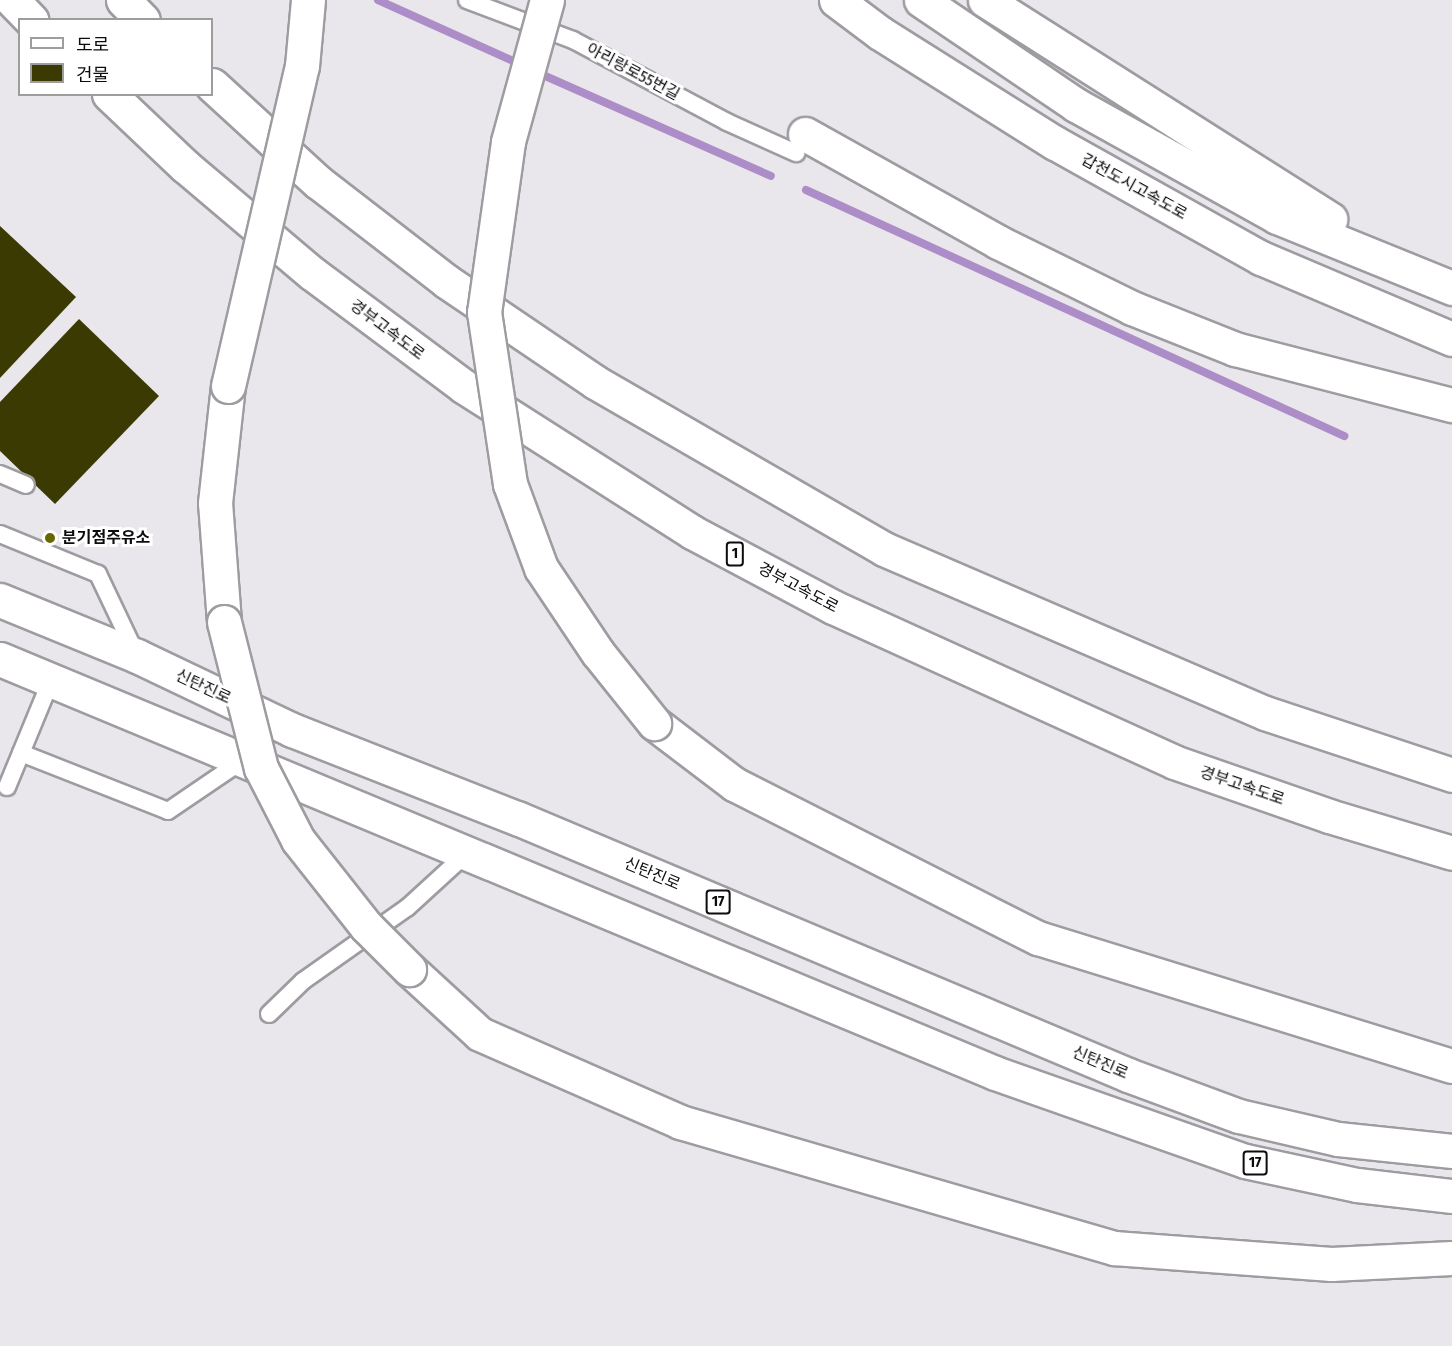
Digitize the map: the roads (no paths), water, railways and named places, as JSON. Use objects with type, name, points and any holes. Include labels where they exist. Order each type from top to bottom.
[{"type":"main road","points":[[12,0],[29,18]]},
{"type":"main road","points":[[123,0],[141,18]]},
{"type":"main road","points":[[308,0],[302,66],[228,386],[215,503],[224,622],[261,768],[298,840],[366,927],[480,1034],[680,1122],[1114,1248],[1331,1264],[1452,1258]]},
{"type":"main road","points":[[547,0],[508,142],[484,312],[510,484],[540,568],[598,653],[654,723],[734,784],[1038,938],[1452,1066]]},
{"type":"main road","name":"갑천도시고속도로","points":[[836,0],[880,33],[1055,143],[1261,258],[1452,339]]},
{"type":"main road","points":[[921,0],[1076,105],[1277,217],[1452,288]]},
{"type":"main road","points":[[985,0],[1296,200],[1452,288]]},
{"type":"main road","points":[[213,86],[318,182],[456,288],[595,382],[884,549],[1265,713],[1452,775]]},
{"type":"main road","name":"경부고속도로","points":[[111,96],[185,166],[304,266],[463,386],[692,532],[853,617],[1174,762],[1329,816],[1452,854]]},
{"type":"main road","points":[[801,143],[1132,308],[1235,349],[1452,405]]},
{"type":"main road","name":"신탄진로","points":[[0,600],[137,656],[292,730],[528,822],[1128,1075],[1239,1116],[1338,1138],[1452,1151]]},
{"type":"main road","name":"17","points":[[0,659],[994,1073],[1245,1161],[1357,1185],[1452,1196]]},
{"type":"lane","name":"아리랑로55번길","points":[[467,0],[573,40],[727,122],[801,143]]},
{"type":"lane","points":[[0,474],[26,485]]},
{"type":"lane","points":[[0,534],[98,574],[137,656]]},
{"type":"lane","points":[[7,787],[51,680]]},
{"type":"lane","points":[[21,753],[168,811],[243,760]]},
{"type":"lane","points":[[269,1014],[303,981],[408,908],[467,854]]},
{"type":"waterway","points":[[378,0],[522,65]]},
{"type":"waterway","points":[[534,71],[771,176]]},
{"type":"waterway","points":[[806,190],[1344,436]]},
{"type":"place","name":"분기점주유소","points":[[50,538]]}]
